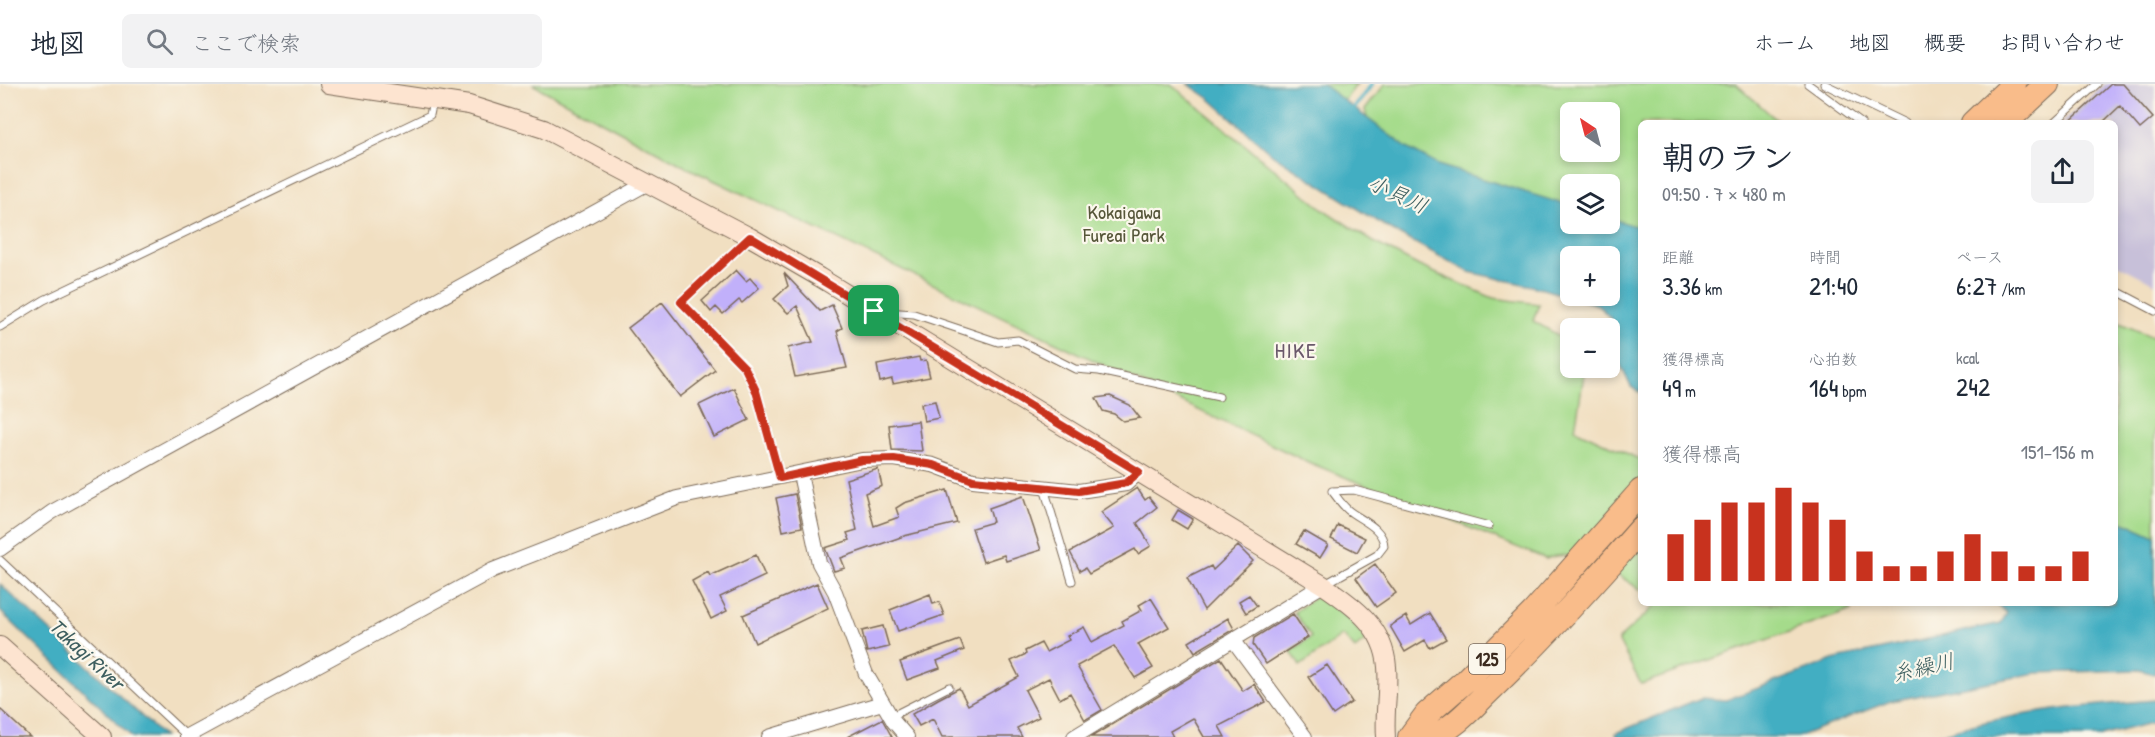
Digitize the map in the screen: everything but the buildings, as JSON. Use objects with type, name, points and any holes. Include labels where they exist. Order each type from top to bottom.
[{"type":"highway","points":[[1976,120],[2014,84]]},
{"type":"highway","points":[[2008,120],[2047,84]]},
{"type":"highway","name":"125","points":[[1410,737],[1427,714],[1466,680],[1533,613],[1638,494]]},
{"type":"highway","name":"125","points":[[1432,737],[1442,733],[1477,702],[1549,633],[1638,532]]},
{"type":"street","points":[[328,84],[434,99],[506,114],[544,129],[750,237],[1323,585],[1360,612],[1379,636],[1387,667],[1384,715],[1386,737]]},
{"type":"street","points":[[0,549],[52,512],[648,183]]},
{"type":"street","points":[[188,737],[493,570],[677,498],[862,460],[894,459],[933,465],[973,480],[1079,491],[1102,489],[1126,483],[1139,472]]},
{"type":"street","points":[[800,474],[819,563],[835,592],[866,674],[890,717],[907,737]]},
{"type":"street","points":[[1074,737],[1323,585]]},
{"type":"street","points":[[1234,641],[1305,737]]},
{"type":"street","points":[[0,646],[102,737]]},
{"type":"street","points":[[770,737],[882,703]]},
{"type":"lane","points":[[1808,84],[1856,120]]},
{"type":"lane","points":[[1824,84],[1899,120]]},
{"type":"lane","points":[[2057,120],[2097,84]]},
{"type":"lane","points":[[0,327],[44,300],[430,115],[434,99]]},
{"type":"lane","points":[[750,237],[681,302],[745,368],[756,391],[780,478]]},
{"type":"lane","points":[[2118,292],[2155,311]]},
{"type":"lane","points":[[874,311],[914,314],[998,342],[1018,340],[1075,369],[1099,371],[1219,397]]},
{"type":"lane","points":[[1044,488],[1072,581]]},
{"type":"lane","points":[[1323,585],[1377,555],[1384,546],[1382,536],[1372,526],[1348,510],[1332,491],[1354,490],[1489,526]]},
{"type":"lane","points":[[0,561],[188,737]]},
{"type":"lane","points":[[890,717],[949,687]]},
{"type":"shaded area","points":[[2105,84],[2155,84],[2155,284],[2118,265],[2118,120],[2064,120]]},
{"type":"green space","name":"Kokaigawa Fureai Park","points":[[532,84],[1171,84],[1324,210],[1372,241],[1419,266],[1493,298],[1539,304],[1533,321],[1560,336],[1560,378],[1583,378],[1575,429],[1638,459],[1638,588],[1596,563],[1570,556],[1546,559],[1308,462],[686,167]]},
{"type":"green space","points":[[1317,84],[1357,84],[1341,105]]},
{"type":"green space","points":[[1385,84],[1736,84],[1777,120],[1638,120],[1638,232],[1620,227],[1620,174],[1560,174],[1560,208],[1433,168],[1369,126],[1365,110]]},
{"type":"green space","points":[[2118,322],[2155,338],[2155,552],[2118,542]]},
{"type":"green space","points":[[1316,597],[1320,597],[1351,621],[1366,640],[1355,649],[1343,635],[1300,666],[1291,651],[1311,637],[1294,612]]},
{"type":"green space","points":[[1655,606],[1849,606],[1852,610],[1641,684],[1618,640]]},
{"type":"water","name":"小貝川","points":[[1188,84],[1322,84],[1407,148],[1438,165],[1560,203],[1560,234],[1620,234],[1620,221],[1638,227],[1638,391],[1631,387],[1620,364],[1620,318],[1610,318],[1599,306],[1620,306],[1620,246],[1560,246],[1560,294],[1469,272],[1393,231],[1273,155],[1210,99]]},
{"type":"water","name":"糸繰川","points":[[2118,519],[2155,536],[2155,674],[2139,670],[2036,673],[1891,701],[1797,737],[1617,737],[1616,733],[1701,698],[1726,700],[1836,659],[2001,623],[2007,613],[1999,606],[2118,606]]},
{"type":"water","points":[[0,584],[164,737],[132,737],[0,611]]},
{"type":"water","points":[[2155,700],[2155,722],[2097,737],[1931,737],[2014,716]]},
{"type":"waterway","points":[[1352,111],[1372,84]]},
{"type":"district","name":"HIKE","points":[[1296,350]]},
{"type":"route","points":[[750,237],[874,311],[1139,472],[1126,483],[1102,489],[1079,491],[973,480],[933,465],[894,459],[862,460],[780,478],[756,391],[745,368],[681,302],[738,251],[750,237]]},
{"type":"water label","name":"Takagi River","points":[[87,654]]}]
